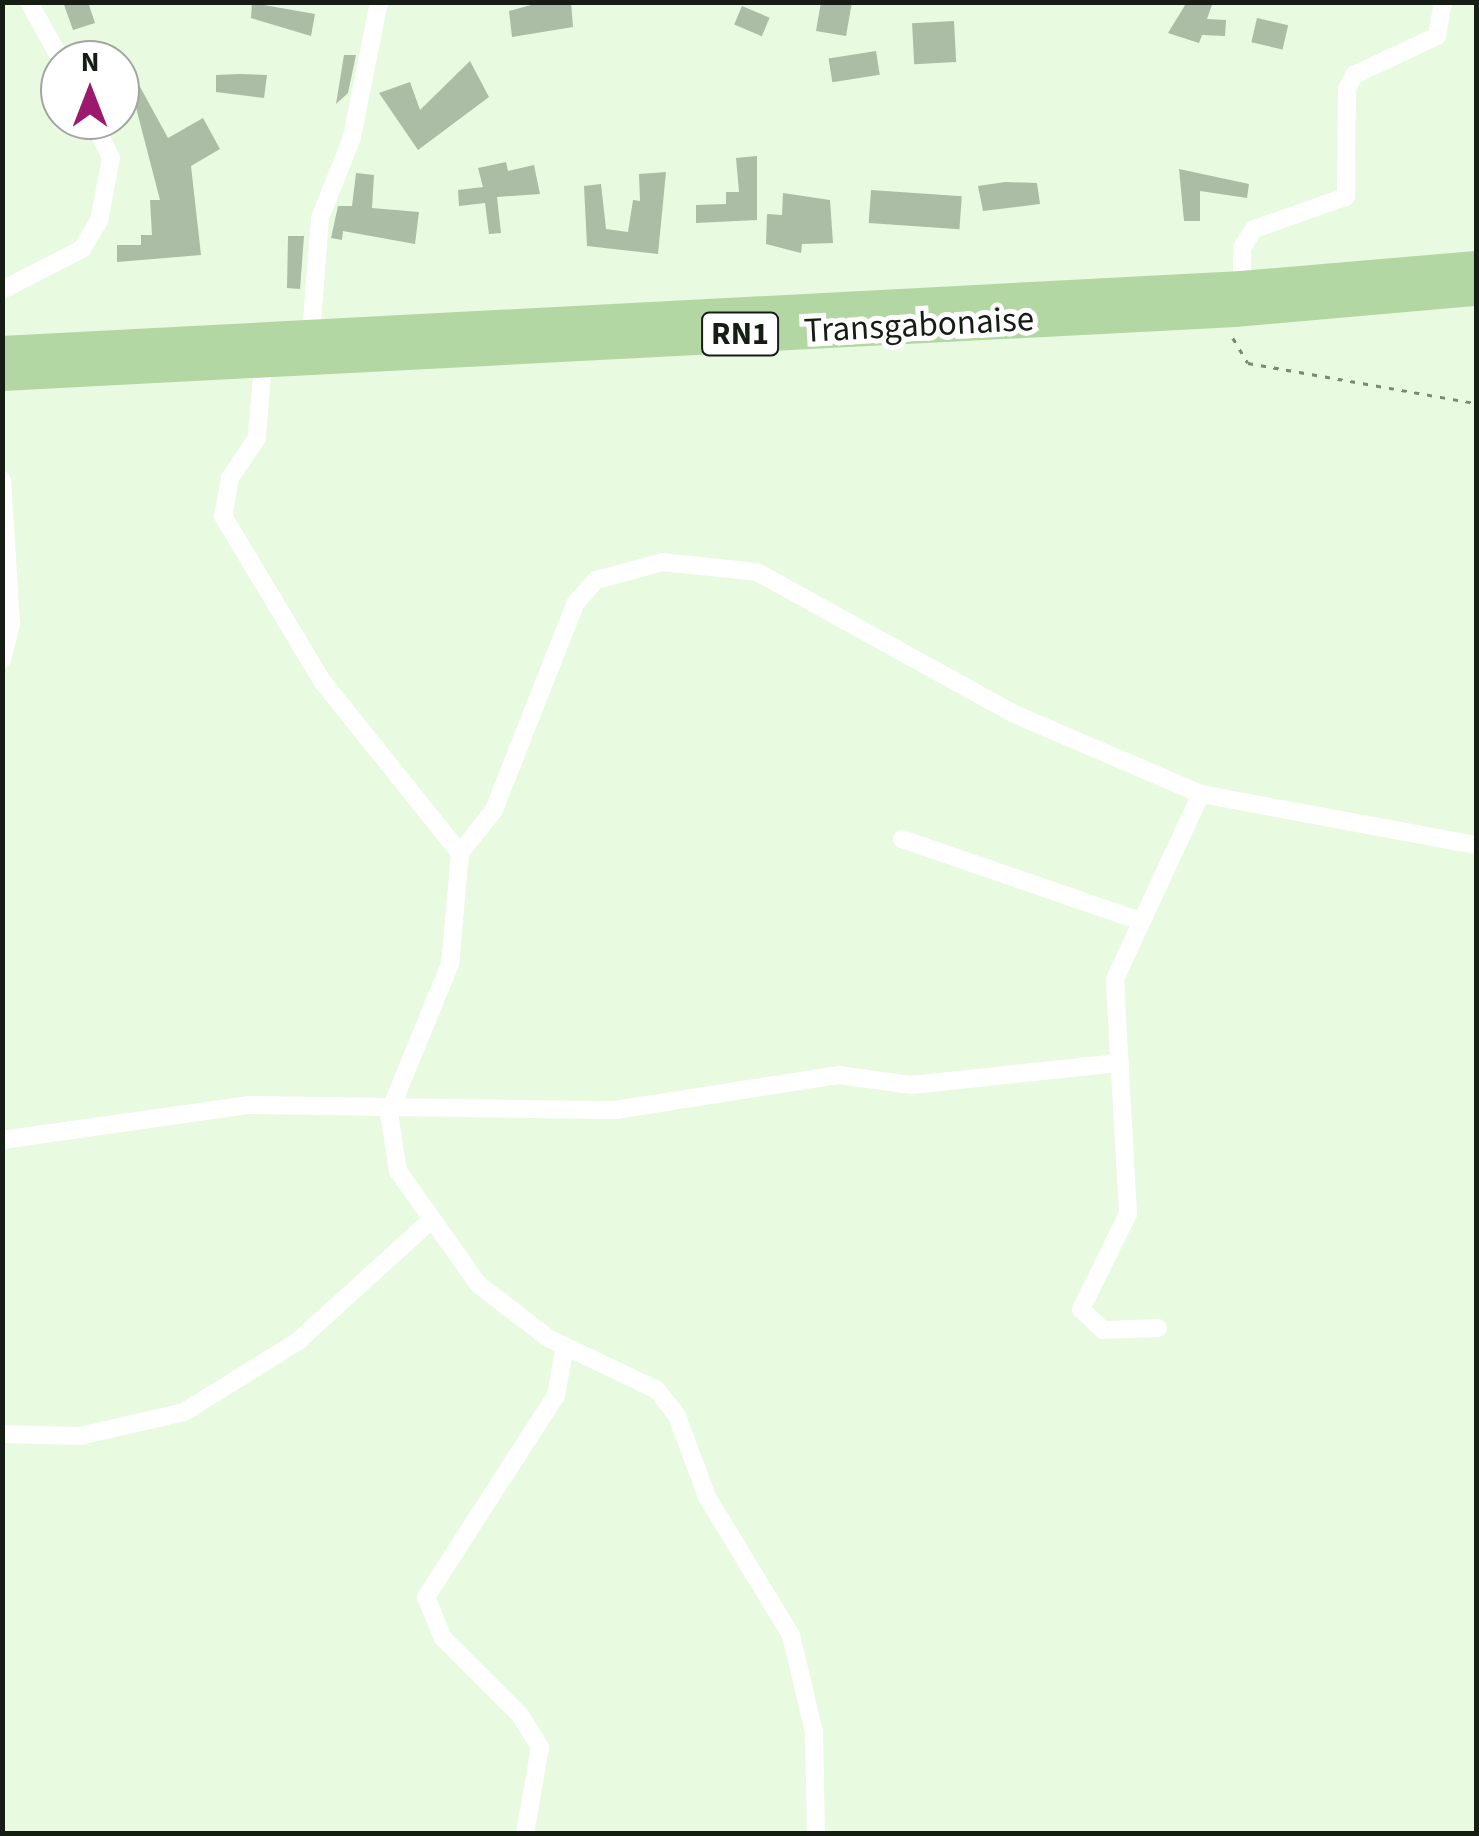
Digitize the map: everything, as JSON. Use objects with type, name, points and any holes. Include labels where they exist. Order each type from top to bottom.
[{"type":"highway","name":"Transgabonaise","points":[[2,376],[1239,299],[1476,266]]},
{"type":"highway","name":"Transgabonaise","points":[[2,351],[311,333],[1476,291]]},
{"type":"street","points":[[30,2],[50,40]]},
{"type":"street","points":[[311,333],[320,218],[352,136],[379,2]]},
{"type":"street","points":[[1239,299],[1242,248],[1254,229],[1346,197],[1354,76],[1437,36],[1443,2]]},
{"type":"street","points":[[2,290],[82,249],[100,221],[111,158],[102,140]]},
{"type":"street","points":[[263,361],[258,438],[230,478],[223,516],[322,681],[386,770],[460,853]]},
{"type":"street","points":[[2,480],[11,624],[2,659]]},
{"type":"street","points":[[816,1834],[814,1732],[791,1635],[707,1497],[677,1416],[657,1390],[564,1346],[478,1284],[428,1223],[398,1171],[389,1112],[450,964],[460,853],[494,810],[575,604],[596,580],[664,562],[757,572],[1012,713],[1201,794],[1476,845]]},
{"type":"street","points":[[1158,1328],[1120,1334],[1081,1310],[1128,1214],[1116,979],[1137,920],[1201,794]]},
{"type":"street","points":[[902,839],[1137,920]]},
{"type":"street","points":[[2,1140],[248,1105],[389,1112],[615,1110],[838,1075],[912,1085],[1118,1062]]},
{"type":"street","points":[[2,1434],[108,1432],[184,1412],[297,1342],[428,1223]]},
{"type":"street","points":[[526,1834],[540,1747],[519,1714],[443,1638],[426,1597],[556,1394],[564,1346]]},
{"type":"path","points":[[1239,299],[1235,347],[1248,363],[1476,403]]},
{"type":"building","points":[[63,2],[88,2],[95,23],[73,30]]},
{"type":"building","points":[[542,2],[571,2],[573,27],[512,37],[509,11]]},
{"type":"building","points":[[821,2],[852,2],[846,36],[816,31]]},
{"type":"building","points":[[1187,2],[1213,2],[1207,19],[1226,20],[1225,36],[1202,35],[1199,43],[1168,33]]},
{"type":"building","points":[[252,3],[315,14],[311,36],[251,18]]},
{"type":"building","points":[[742,6],[770,18],[762,36],[734,24]]},
{"type":"building","points":[[1257,18],[1288,25],[1283,50],[1251,42]]},
{"type":"building","points":[[954,21],[956,62],[914,64],[912,23]]},
{"type":"building","points":[[876,51],[880,75],[832,82],[829,59]]},
{"type":"building","points":[[344,55],[356,55],[348,93],[336,104]]},
{"type":"building","points":[[470,61],[489,97],[418,150],[379,93],[410,82],[420,110]]},
{"type":"building","points":[[216,75],[267,75],[264,98],[216,92]]},
{"type":"building","points":[[140,87],[168,138],[203,118],[220,149],[191,166],[201,255],[117,262],[117,245],[141,245],[141,235],[152,235],[150,200],[160,200],[140,123]]},
{"type":"building","points":[[757,156],[757,220],[696,223],[696,205],[726,204],[726,192],[739,192],[736,158]]},
{"type":"building","points":[[506,162],[508,171],[534,165],[540,194],[497,197],[501,233],[489,234],[485,203],[459,206],[458,190],[483,187],[478,168]]},
{"type":"building","points":[[1179,169],[1249,184],[1247,198],[1200,191],[1200,221],[1184,221]]},
{"type":"building","points":[[666,172],[658,254],[587,246],[584,186],[601,184],[606,229],[628,232],[633,200],[640,201],[639,174]]},
{"type":"building","points":[[356,173],[374,175],[372,208],[419,212],[415,244],[343,231],[342,240],[331,238],[338,206],[352,206]]},
{"type":"building","points":[[1037,183],[1040,204],[983,211],[978,186]]},
{"type":"building","points":[[871,190],[962,196],[959,229],[869,223]]},
{"type":"building","points":[[783,193],[830,200],[833,243],[802,244],[801,253],[766,244],[767,214],[782,215]]},
{"type":"building","points":[[288,236],[304,236],[300,289],[287,288]]}]
